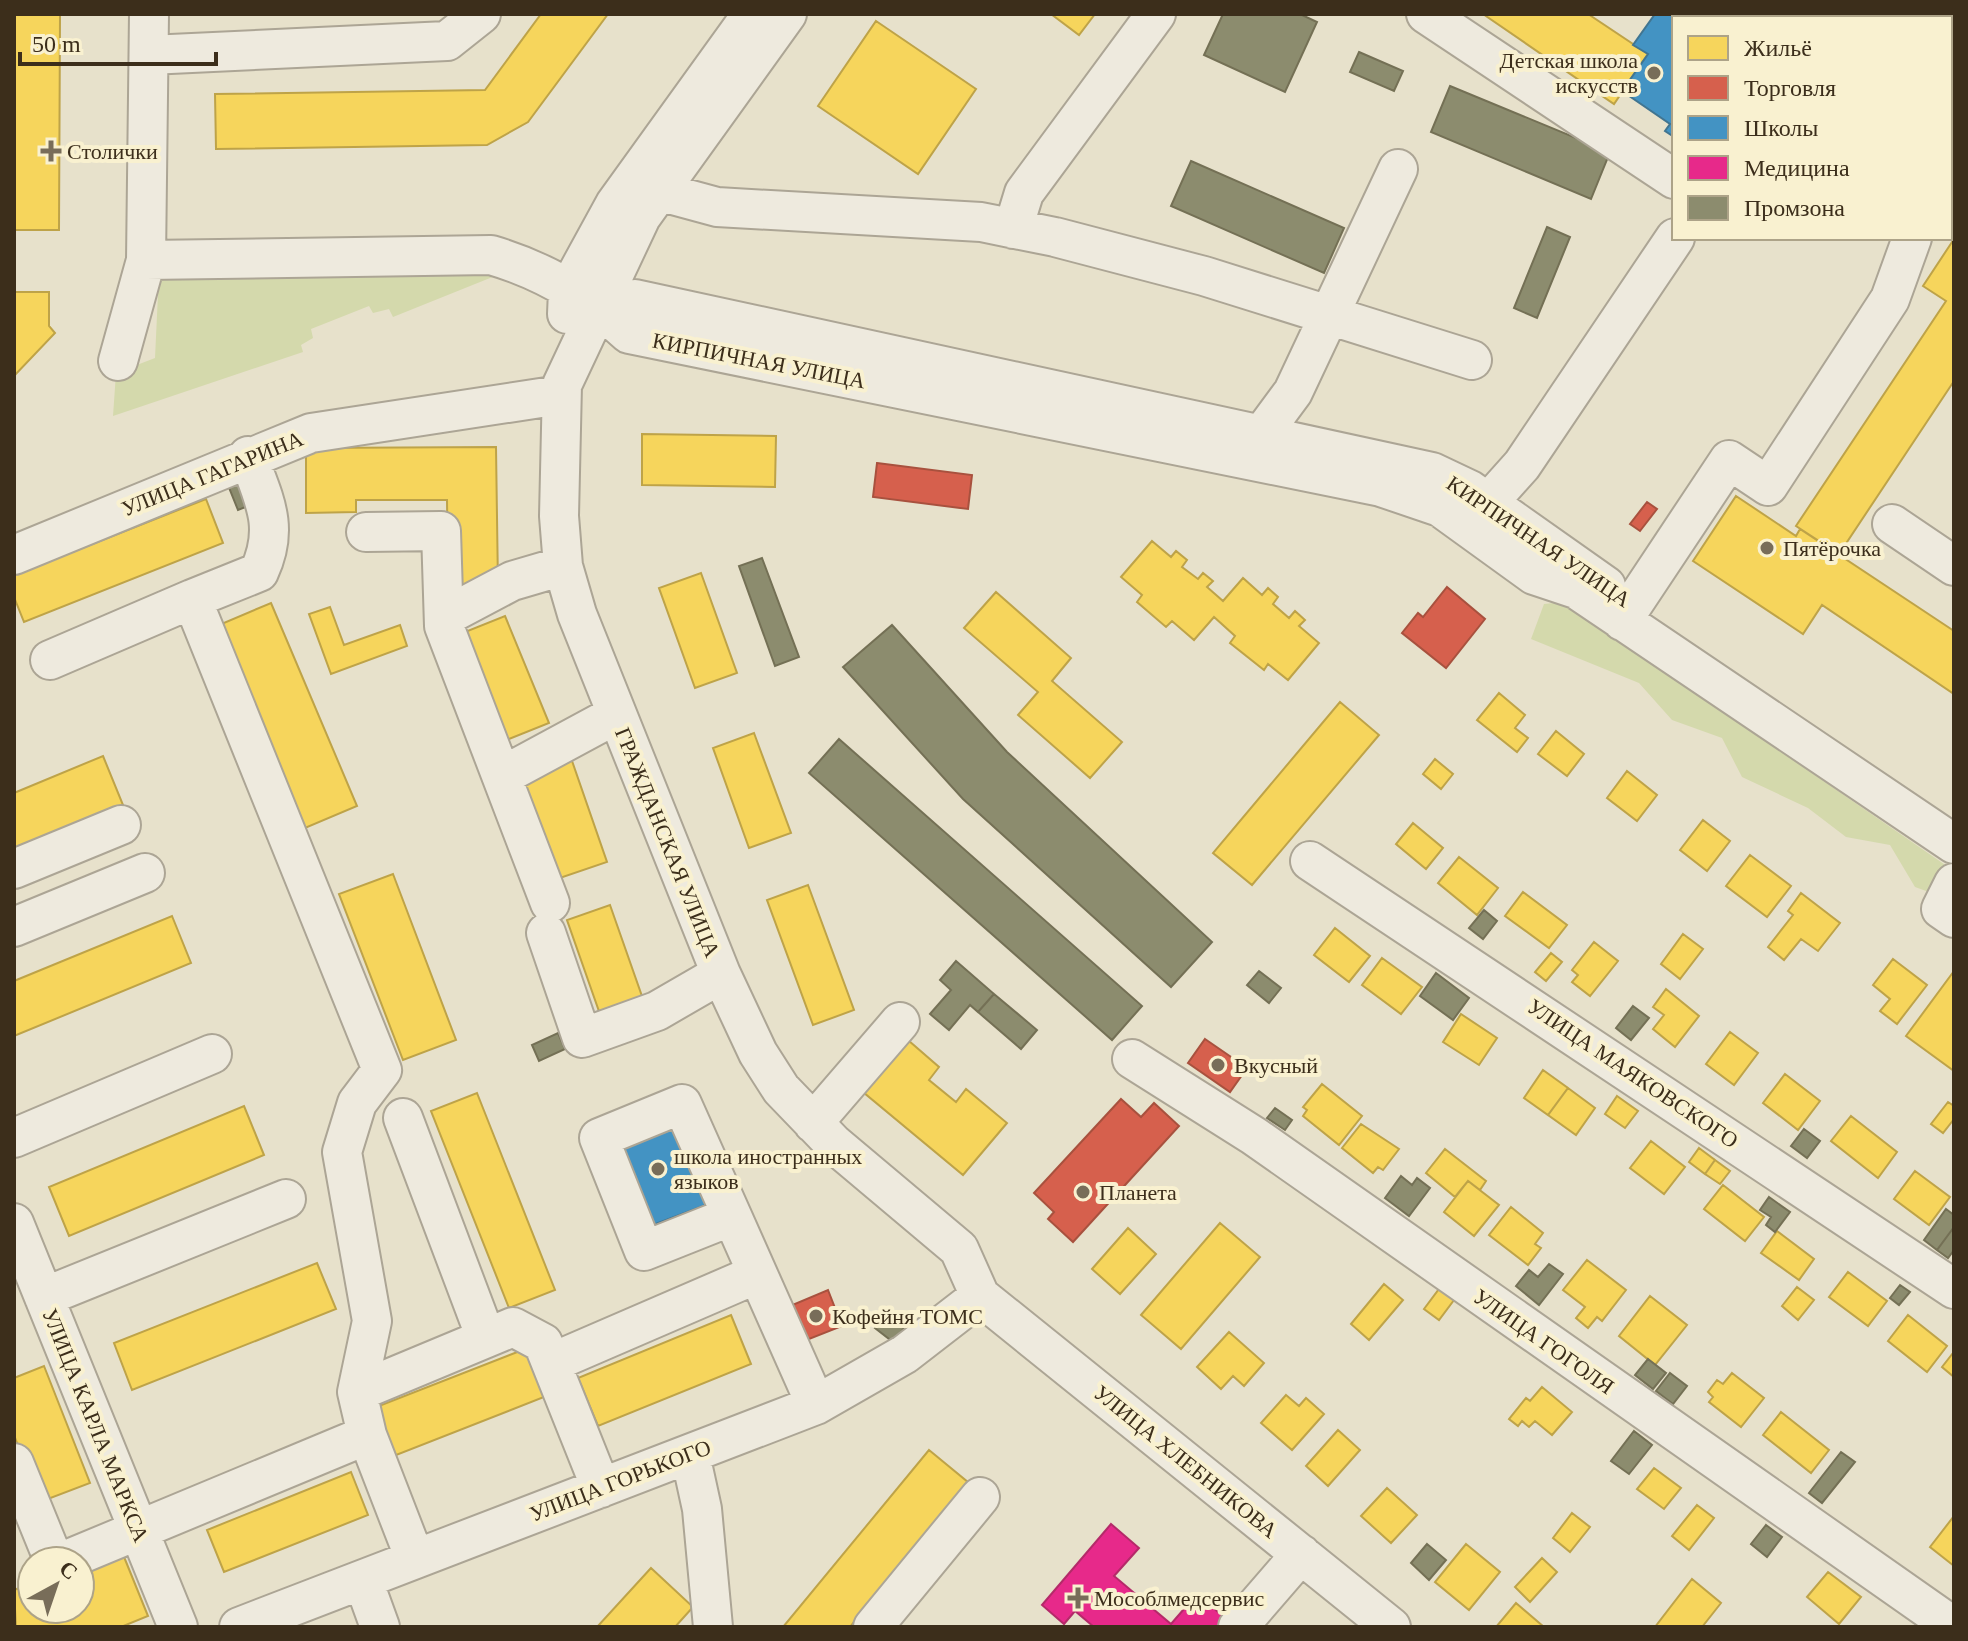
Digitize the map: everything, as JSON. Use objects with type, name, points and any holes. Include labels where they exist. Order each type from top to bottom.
[{"type":"street","points":[[118,361],[146,260],[149,14]]},
{"type":"street","points":[[149,55],[447,41],[481,14]]},
{"type":"street","points":[[584,298],[615,204],[752,14]]},
{"type":"street","points":[[584,298],[621,255],[658,191],[787,14]]},
{"type":"street","points":[[1013,229],[1024,193],[1156,14]]},
{"type":"street","points":[[1426,14],[1672,178]]},
{"type":"street","points":[[1262,434],[1293,392],[1398,169]]},
{"type":"street","points":[[658,191],[717,207],[981,222],[1204,276],[1472,360]]},
{"type":"street","points":[[1488,503],[1522,465],[1674,240]]},
{"type":"street","points":[[1627,612],[1729,460],[1768,486],[1890,299],[1911,240]]},
{"type":"street","points":[[146,260],[468,252],[507,260],[584,298]]},
{"type":"street","name":"ГРАЖДАНСКАЯ УЛИЦА","points":[[584,298],[561,390],[558,489],[563,566],[577,614],[721,974],[763,1062],[781,1089],[813,1123],[959,1249],[980,1296]]},
{"type":"street","name":"КИРПИЧНАЯ УЛИЦА","points":[[584,298],[635,299],[1262,434],[1451,478],[1488,503],[1627,612],[1954,844]]},
{"type":"street","name":"КИРПИЧНАЯ УЛИЦА","points":[[584,298],[629,334],[1413,496],[1463,520],[1534,575],[1576,589],[1627,612],[1954,814]]},
{"type":"street","name":"УЛИЦА ГАГАРИНА","points":[[14,555],[248,456],[311,433],[561,390]]},
{"type":"street","points":[[50,660],[259,572],[269,550],[271,528],[248,456]]},
{"type":"street","points":[[1892,524],[1954,566]]},
{"type":"street","points":[[366,532],[441,531],[444,626],[502,776],[548,918],[582,1038],[657,1011],[721,974]]},
{"type":"street","points":[[444,617],[512,581],[563,566]]},
{"type":"street","points":[[192,599],[382,1070],[357,1103],[342,1152],[372,1321],[357,1392],[367,1435],[415,1559]]},
{"type":"street","points":[[502,776],[617,714]]},
{"type":"street","points":[[14,869],[121,825]]},
{"type":"street","name":"УЛИЦА МАЯКОВСКОГО","points":[[1310,861],[1954,1289]]},
{"type":"street","points":[[14,927],[145,873]]},
{"type":"street","points":[[1954,883],[1941,909],[1954,918]]},
{"type":"street","points":[[813,1123],[900,1022]]},
{"type":"street","points":[[14,1138],[212,1054]]},
{"type":"street","name":"УЛИЦА ГОГОЛЯ","points":[[1132,1059],[1254,1136],[1954,1627]]},
{"type":"street","points":[[403,1118],[486,1338]]},
{"type":"street","points":[[44,1297],[286,1199]]},
{"type":"street","points":[[732,1216],[816,1405]]},
{"type":"street","name":"УЛИЦА КАРЛА МАРКСА","points":[[14,1223],[178,1627]]},
{"type":"street","points":[[551,1363],[757,1274]]},
{"type":"street","name":"УЛИЦА ГОРЬКОГО","points":[[239,1627],[816,1405],[905,1354],[980,1296]]},
{"type":"street","name":"УЛИЦА ХЛЕБНИКОВА","points":[[980,1296],[1391,1627]]},
{"type":"street","points":[[357,1392],[513,1327],[543,1343],[601,1488]]},
{"type":"street","points":[[96,1549],[367,1435]]},
{"type":"street","points":[[690,1454],[702,1509],[713,1627]]},
{"type":"street","points":[[14,1463],[47,1545]]},
{"type":"street","points":[[873,1627],[980,1497]]},
{"type":"street","points":[[1238,1627],[1301,1554]]},
{"type":"street","points":[[363,1580],[380,1627]]},
{"type":"green space","points":[[468,265],[500,274],[393,317],[389,309],[373,313],[369,306],[311,329],[313,338],[301,345],[303,352],[113,416],[116,373],[155,358],[159,273]]},
{"type":"green space","points":[[1564,602],[1954,871],[1954,901],[1915,887],[1890,845],[1846,837],[1808,808],[1742,777],[1722,738],[1672,720],[1639,683],[1531,639],[1544,604]]},
{"type":"building: Жильё","points":[[14,14],[60,14],[59,230],[14,230]]},
{"type":"building: Жильё","points":[[541,14],[608,14],[528,122],[487,145],[216,149],[215,94],[485,90]]},
{"type":"building: Жильё","points":[[1051,14],[1095,14],[1079,35]]},
{"type":"building: Жильё","points":[[1483,14],[1588,14],[1648,54],[1614,104]]},
{"type":"building: Жильё","points":[[1685,14],[1738,14],[1736,16]]},
{"type":"building: Жильё","points":[[876,21],[976,89],[918,174],[818,106]]},
{"type":"building: Жильё","points":[[1954,239],[1954,381],[1839,554],[1796,526],[1946,301],[1923,286]]},
{"type":"building: Жильё","points":[[14,292],[49,292],[49,326],[55,333],[14,376]]},
{"type":"building: Жильё","points":[[642,434],[776,436],[775,487],[642,485]]},
{"type":"building: Жильё","points":[[496,447],[498,587],[448,587],[447,500],[356,500],[356,512],[306,513],[306,448]]},
{"type":"building: Жильё","points":[[1736,496],[1796,536],[1800,529],[1954,631],[1954,694],[1822,605],[1803,634],[1693,561]]},
{"type":"building: Жильё","points":[[206,499],[223,543],[24,622],[14,597],[14,575]]},
{"type":"building: Жильё","points":[[1152,541],[1171,557],[1176,551],[1187,560],[1182,567],[1198,579],[1203,573],[1213,581],[1207,587],[1223,601],[1243,578],[1262,595],[1268,588],[1278,597],[1273,604],[1289,618],[1295,611],[1305,620],[1299,626],[1319,643],[1288,680],[1268,664],[1264,670],[1230,643],[1235,636],[1214,617],[1194,640],[1172,621],[1166,627],[1137,602],[1142,595],[1121,577]]},
{"type":"building: Жильё","points":[[701,573],[737,673],[695,688],[659,588]]},
{"type":"building: Жильё","points":[[996,592],[1071,658],[1052,681],[1122,742],[1090,778],[1018,715],[1038,692],[964,628]]},
{"type":"building: Жильё","points":[[271,603],[357,806],[305,828],[219,625]]},
{"type":"building: Жильё","points":[[330,607],[344,645],[400,625],[407,646],[331,674],[309,614]]},
{"type":"building: Жильё","points":[[505,616],[549,723],[499,743],[455,636]]},
{"type":"building: Жильё","points":[[1499,693],[1525,715],[1515,728],[1528,738],[1517,752],[1477,720]]},
{"type":"building: Жильё","points":[[1340,702],[1379,735],[1252,885],[1213,853]]},
{"type":"building: Жильё","points":[[1556,731],[1584,754],[1567,776],[1538,754]]},
{"type":"building: Жильё","points":[[754,733],[791,833],[749,848],[713,748]]},
{"type":"building: Жильё","points":[[103,756],[123,805],[14,850],[14,793]]},
{"type":"building: Жильё","points":[[571,758],[607,862],[554,880],[518,776]]},
{"type":"building: Жильё","points":[[1435,759],[1453,774],[1441,789],[1423,774]]},
{"type":"building: Жильё","points":[[1627,771],[1657,795],[1637,821],[1607,798]]},
{"type":"building: Жильё","points":[[1703,820],[1730,841],[1707,871],[1680,850]]},
{"type":"building: Жильё","points":[[1413,823],[1443,848],[1426,869],[1396,844]]},
{"type":"building: Жильё","points":[[1750,855],[1791,886],[1767,917],[1726,886]]},
{"type":"building: Жильё","points":[[1459,857],[1498,888],[1477,915],[1438,883]]},
{"type":"building: Жильё","points":[[393,874],[456,1040],[403,1060],[339,894]]},
{"type":"building: Жильё","points":[[808,885],[854,1010],[813,1025],[767,900]]},
{"type":"building: Жильё","points":[[1523,892],[1567,925],[1549,948],[1505,916]]},
{"type":"building: Жильё","points":[[1801,893],[1840,923],[1818,951],[1801,939],[1784,960],[1768,947],[1793,915],[1788,911]]},
{"type":"building: Жильё","points":[[610,905],[644,1002],[601,1017],[567,920]]},
{"type":"building: Жильё","points":[[172,916],[191,963],[14,1036],[14,981]]},
{"type":"building: Жильё","points":[[1335,928],[1370,956],[1349,982],[1314,955]]},
{"type":"building: Жильё","points":[[1683,934],[1703,949],[1680,979],[1661,964]]},
{"type":"building: Жильё","points":[[1594,942],[1618,961],[1590,996],[1572,982],[1578,975],[1572,970]]},
{"type":"building: Жильё","points":[[1551,953],[1562,962],[1546,981],[1535,972]]},
{"type":"building: Жильё","points":[[1382,958],[1422,987],[1401,1014],[1362,985]]},
{"type":"building: Жильё","points":[[1893,959],[1927,985],[1897,1024],[1880,1011],[1890,999],[1873,985]]},
{"type":"building: Жильё","points":[[1954,971],[1954,1071],[1906,1036]]},
{"type":"building: Жильё","points":[[1666,989],[1699,1016],[1675,1047],[1653,1029],[1664,1015],[1653,1007]]},
{"type":"building: Жильё","points":[[1461,1014],[1497,1038],[1479,1065],[1443,1042]]},
{"type":"building: Жильё","points":[[1730,1032],[1758,1053],[1734,1085],[1706,1064]]},
{"type":"building: Жильё","points":[[901,1034],[939,1067],[929,1080],[956,1102],[966,1089],[1007,1123],[963,1175],[857,1087]]},
{"type":"building: Жильё","points":[[1543,1070],[1568,1088],[1548,1115],[1524,1098]]},
{"type":"building: Жильё","points":[[1785,1074],[1820,1101],[1798,1130],[1763,1103]]},
{"type":"building: Жильё","points":[[1322,1084],[1362,1116],[1339,1145],[1303,1116],[1307,1110],[1303,1107]]},
{"type":"building: Жильё","points":[[1568,1088],[1595,1108],[1576,1135],[1548,1115]]},
{"type":"building: Жильё","points":[[477,1093],[555,1290],[509,1308],[431,1111]]},
{"type":"building: Жильё","points":[[1617,1096],[1638,1111],[1625,1128],[1605,1114]]},
{"type":"building: Жильё","points":[[1948,1102],[1954,1106],[1954,1119],[1943,1133],[1931,1124]]},
{"type":"building: Жильё","points":[[244,1106],[264,1155],[69,1236],[49,1187]]},
{"type":"building: Жильё","points":[[1851,1116],[1897,1152],[1878,1178],[1831,1141]]},
{"type":"building: Жильё","points":[[1361,1124],[1399,1149],[1383,1170],[1378,1167],[1373,1173],[1342,1148]]},
{"type":"building: Жильё","points":[[1651,1141],[1685,1167],[1664,1194],[1630,1168]]},
{"type":"building: Жильё","points":[[1699,1148],[1715,1160],[1705,1174],[1689,1162]]},
{"type":"building: Жильё","points":[[1445,1149],[1486,1181],[1480,1190],[1468,1181],[1455,1197],[1426,1173]]},
{"type":"building: Жильё","points":[[1715,1160],[1730,1171],[1720,1184],[1705,1174]]},
{"type":"building: Жильё","points":[[1915,1171],[1950,1197],[1929,1225],[1894,1199]]},
{"type":"building: Жильё","points":[[1468,1181],[1499,1205],[1474,1236],[1444,1212]]},
{"type":"building: Жильё","points":[[1723,1185],[1764,1217],[1745,1241],[1704,1209]]},
{"type":"building: Жильё","points":[[1511,1207],[1543,1233],[1535,1244],[1541,1248],[1528,1265],[1489,1235]]},
{"type":"building: Жильё","points":[[1220,1223],[1260,1257],[1181,1349],[1141,1315]]},
{"type":"building: Жильё","points":[[1128,1228],[1156,1254],[1120,1294],[1092,1269]]},
{"type":"building: Жильё","points":[[1777,1231],[1814,1259],[1799,1280],[1761,1253]]},
{"type":"building: Жильё","points":[[1587,1260],[1626,1290],[1602,1321],[1597,1317],[1588,1328],[1576,1318],[1585,1307],[1563,1290]]},
{"type":"building: Жильё","points":[[317,1263],[336,1309],[132,1390],[114,1343]]},
{"type":"building: Жильё","points":[[1848,1272],[1887,1301],[1868,1326],[1829,1297]]},
{"type":"building: Жильё","points":[[1384,1284],[1403,1300],[1369,1340],[1351,1324]]},
{"type":"building: Жильё","points":[[1797,1287],[1814,1300],[1798,1320],[1782,1306]]},
{"type":"building: Жильё","points":[[1439,1289],[1454,1300],[1439,1320],[1424,1309]]},
{"type":"building: Жильё","points":[[1650,1296],[1687,1325],[1655,1365],[1619,1336]]},
{"type":"building: Жильё","points":[[731,1315],[751,1364],[598,1426],[578,1378]]},
{"type":"building: Жильё","points":[[1908,1315],[1947,1346],[1927,1372],[1888,1341]]},
{"type":"building: Жильё","points":[[1229,1332],[1264,1363],[1244,1386],[1233,1376],[1221,1389],[1197,1367]]},
{"type":"building: Жильё","points":[[525,1349],[544,1397],[386,1459],[366,1411]]},
{"type":"building: Жильё","points":[[1954,1354],[1954,1377],[1942,1367]]},
{"type":"building: Жильё","points":[[44,1366],[90,1483],[40,1502],[14,1435],[14,1378]]},
{"type":"building: Жильё","points":[[1732,1373],[1764,1398],[1741,1427],[1709,1402],[1713,1397],[1708,1392],[1717,1380],[1723,1384]]},
{"type":"building: Жильё","points":[[1542,1387],[1572,1412],[1552,1435],[1535,1421],[1529,1427],[1522,1421],[1518,1426],[1509,1419],[1526,1398],[1530,1401]]},
{"type":"building: Жильё","points":[[1286,1395],[1299,1406],[1306,1398],[1324,1414],[1292,1450],[1261,1423]]},
{"type":"building: Жильё","points":[[1781,1412],[1829,1450],[1811,1473],[1763,1435]]},
{"type":"building: Жильё","points":[[1338,1430],[1360,1450],[1328,1486],[1306,1466]]},
{"type":"building: Жильё","points":[[929,1450],[969,1483],[850,1627],[783,1627]]},
{"type":"building: Жильё","points":[[1654,1468],[1681,1488],[1664,1509],[1637,1489]]},
{"type":"building: Жильё","points":[[351,1472],[368,1515],[224,1572],[207,1530]]},
{"type":"building: Жильё","points":[[1387,1488],[1417,1515],[1391,1543],[1361,1516]]},
{"type":"building: Жильё","points":[[1697,1505],[1714,1518],[1689,1550],[1672,1536]]},
{"type":"building: Жильё","points":[[1572,1513],[1590,1527],[1570,1552],[1553,1538]]},
{"type":"building: Жильё","points":[[1954,1516],[1954,1566],[1930,1547]]},
{"type":"building: Жильё","points":[[1466,1544],[1500,1572],[1469,1610],[1435,1582]]},
{"type":"building: Жильё","points":[[120,1547],[148,1616],[121,1627],[16,1627],[14,1590],[16,1589],[16,1625],[96,1625],[96,1563]]},
{"type":"building: Жильё","points":[[1542,1558],[1557,1572],[1530,1602],[1515,1587]]},
{"type":"building: Жильё","points":[[651,1568],[693,1607],[675,1627],[597,1627]]},
{"type":"building: Жильё","points":[[1828,1572],[1861,1597],[1839,1624],[1807,1597]]},
{"type":"building: Жильё","points":[[1692,1579],[1721,1603],[1702,1627],[1655,1627]]},
{"type":"building: Жильё","points":[[1516,1603],[1544,1627],[1496,1627]]},
{"type":"building: Торговля","points":[[877,463],[972,475],[968,509],[873,497]]},
{"type":"building: Торговля","points":[[1647,502],[1657,509],[1640,531],[1630,524]]},
{"type":"building: Торговля","points":[[1447,587],[1485,619],[1446,668],[1402,633],[1418,613],[1423,617]]},
{"type":"building: Торговля","name":"Вкусный","points":[[1205,1039],[1247,1068],[1230,1092],[1188,1063]]},
{"type":"building: Торговля","points":[[1121,1099],[1141,1117],[1154,1103],[1179,1126],[1073,1242],[1048,1219],[1054,1212],[1034,1193]]},
{"type":"building: Торговля","name":"Кофейня ТОМС","points":[[828,1290],[842,1326],[804,1341],[790,1306]]},
{"type":"building: Школы","name":"Детская школа искусств","points":[[1655,14],[1682,16],[1672,16],[1672,136],[1665,131],[1670,124],[1622,91],[1648,54],[1633,45]]},
{"type":"building: Школы","name":"школа иностранных языков","points":[[671,1111],[706,1205],[645,1228],[609,1134]]},
{"type":"building: Медицина","points":[[1111,1524],[1139,1548],[1114,1576],[1171,1624],[1197,1594],[1232,1624],[1229,1627],[1094,1627],[1075,1611],[1064,1624],[1042,1605]]},
{"type":"building: Промзона","points":[[1223,14],[1300,14],[1317,22],[1285,92],[1204,55]]},
{"type":"building: Промзона","points":[[1359,52],[1403,71],[1394,91],[1350,72]]},
{"type":"building: Промзона","points":[[1450,86],[1610,152],[1591,199],[1431,132]]},
{"type":"building: Промзона","points":[[1191,161],[1344,228],[1324,273],[1171,206]]},
{"type":"building: Промзона","points":[[1547,227],[1570,237],[1537,318],[1514,308]]},
{"type":"building: Промзона","points":[[249,477],[258,502],[238,510],[228,485]]},
{"type":"building: Промзона","points":[[762,558],[799,657],[775,666],[739,566]]},
{"type":"building: Промзона","points":[[892,625],[1007,752],[1212,942],[1171,987],[963,799],[843,667]]},
{"type":"building: Промзона","points":[[839,739],[1142,1006],[1112,1040],[809,773]]},
{"type":"building: Промзона","points":[[1484,910],[1497,921],[1483,939],[1469,928]]},
{"type":"building: Промзона","points":[[956,961],[994,994],[978,1012],[970,1005],[949,1030],[930,1014],[951,990],[940,980]]},
{"type":"building: Промзона","points":[[1259,971],[1281,988],[1269,1003],[1247,985]]},
{"type":"building: Промзона","points":[[1436,973],[1469,998],[1453,1020],[1420,996]]},
{"type":"building: Промзона","points":[[994,994],[1037,1030],[1021,1049],[978,1012]]},
{"type":"building: Промзона","points":[[1633,1006],[1649,1018],[1631,1040],[1616,1028]]},
{"type":"building: Промзона","points":[[558,1033],[565,1049],[539,1061],[532,1045]]},
{"type":"building: Промзона","points":[[1275,1108],[1292,1120],[1285,1130],[1267,1118]]},
{"type":"building: Промзона","points":[[1804,1129],[1820,1141],[1807,1158],[1791,1146]]},
{"type":"building: Промзона","points":[[1401,1176],[1412,1185],[1417,1178],[1430,1188],[1409,1216],[1385,1198]]},
{"type":"building: Промзона","points":[[1769,1197],[1790,1212],[1775,1232],[1766,1225],[1771,1217],[1760,1210]]},
{"type":"building: Промзона","points":[[1946,1209],[1954,1215],[1954,1227],[1937,1250],[1924,1240]]},
{"type":"building: Промзона","points":[[1954,1227],[1954,1250],[1948,1258],[1937,1250]]},
{"type":"building: Промзона","points":[[1549,1264],[1563,1274],[1539,1305],[1516,1286],[1529,1270],[1538,1277]]},
{"type":"building: Промзона","points":[[1900,1285],[1910,1292],[1899,1305],[1890,1298]]},
{"type":"building: Промзона","points":[[890,1309],[908,1323],[893,1342],[875,1328]]},
{"type":"building: Промзона","points":[[1648,1359],[1666,1373],[1653,1389],[1635,1375]]},
{"type":"building: Промзона","points":[[1670,1373],[1687,1386],[1673,1404],[1656,1391]]},
{"type":"building: Промзона","points":[[1634,1431],[1652,1445],[1629,1474],[1611,1461]]},
{"type":"building: Промзона","points":[[1841,1452],[1855,1462],[1822,1503],[1809,1493]]},
{"type":"building: Промзона","points":[[1766,1525],[1782,1537],[1767,1557],[1751,1544]]},
{"type":"building: Промзона","points":[[1427,1544],[1446,1560],[1429,1580],[1411,1563]]},
{"type":"place","name":"Детская школа искусств","points":[[1654,73]]},
{"type":"place","name":"Столички","points":[[51,151]]},
{"type":"place","name":"Пятёрочка","points":[[1767,548]]},
{"type":"place","name":"Вкусный","points":[[1218,1065]]},
{"type":"place","name":"школа иностранных языков","points":[[658,1169]]},
{"type":"place","name":"Планета","points":[[1083,1192]]},
{"type":"place","name":"Кофейня ТОМС","points":[[816,1316]]},
{"type":"place","name":"Мособлмедсервис","points":[[1078,1598]]}]
